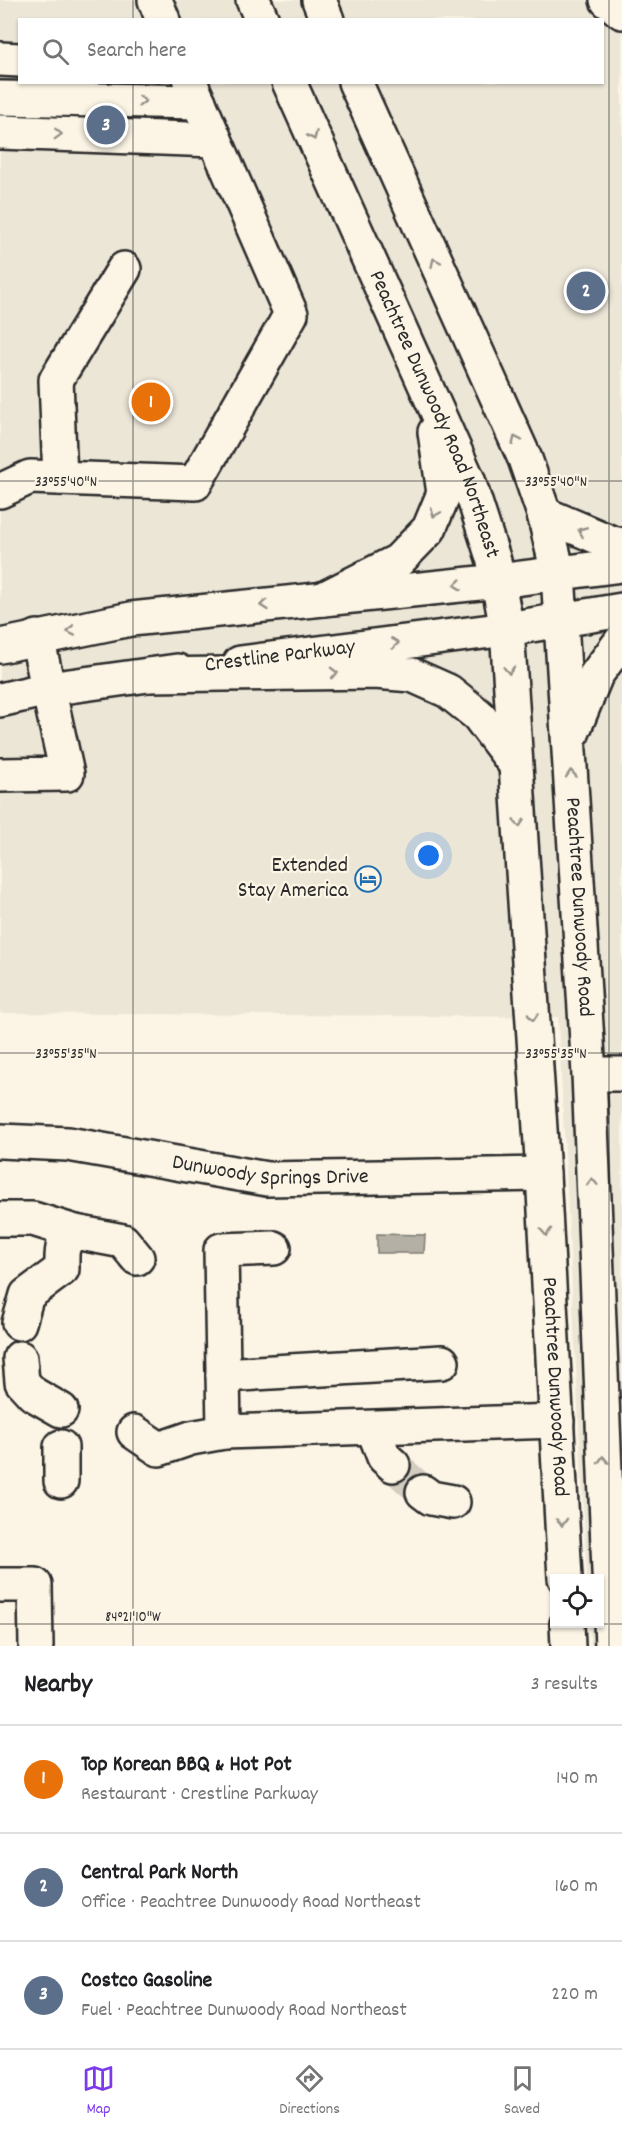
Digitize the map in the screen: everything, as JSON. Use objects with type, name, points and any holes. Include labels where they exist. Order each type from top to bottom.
[{"type":"main road","points":[[155,0],[162,18]]},
{"type":"main road","points":[[253,0],[261,18]]},
{"type":"main road","points":[[319,0],[326,18]]},
{"type":"main road","points":[[607,0],[622,12]]},
{"type":"main road","points":[[0,59],[18,60]]},
{"type":"main road","name":"Peachtree Dunwoody Road Northeast","points":[[291,84],[468,480],[499,581],[507,628],[515,764]]},
{"type":"main road","points":[[356,84],[525,459],[544,514],[558,573],[569,743]]},
{"type":"main road","points":[[0,98],[195,92],[291,314],[195,483],[30,477],[0,491]]},
{"type":"main road","points":[[0,132],[215,140]]},
{"type":"main road","points":[[60,478],[56,380],[124,269]]},
{"type":"main road","points":[[323,598],[398,561],[429,529],[444,493],[429,394]]},
{"type":"main road","points":[[544,514],[591,535],[622,545]]},
{"type":"main road","points":[[0,646],[131,619],[499,581],[622,565]]},
{"type":"main road","name":"Crestline Parkway","points":[[0,700],[48,689],[562,621],[622,610]]},
{"type":"main road","points":[[0,775],[67,774],[37,637]]},
{"type":"main road","points":[[569,743],[596,675],[622,640]]},
{"type":"main road","points":[[149,675],[375,672],[412,675],[448,691],[478,715],[515,764]]},
{"type":"main road","name":"Peachtree Dunwoody Road","points":[[569,743],[588,1074],[612,1646]]},
{"type":"main road","name":"Peachtree Dunwoody Road","points":[[515,764],[543,1174],[565,1574]]},
{"type":"main road","points":[[588,1074],[622,1074]]},
{"type":"main road","name":"Dunwoody Springs Drive","points":[[0,1141],[68,1144],[267,1179],[543,1174]]},
{"type":"main road","points":[[0,1219],[33,1219],[75,1232],[123,1241],[137,1258]]},
{"type":"main road","points":[[19,1323],[27,1295],[62,1269],[65,1240],[75,1232]]},
{"type":"main road","points":[[224,1432],[221,1250],[273,1248]]},
{"type":"main road","points":[[20,1358],[22,1382],[33,1394],[62,1410]]},
{"type":"main road","points":[[223,1375],[442,1362]]},
{"type":"main road","points":[[134,1432],[159,1449],[191,1438],[224,1432],[557,1421]]},
{"type":"main road","points":[[373,1428],[384,1457],[393,1465]]},
{"type":"main road","points":[[61,1447],[61,1481]]},
{"type":"main road","points":[[0,1585],[35,1585],[36,1636]]},
{"type":"main road","points":[[567,1628],[568,1646]]},
{"type":"shaded area","points":[[0,0],[622,0],[622,1646],[591,1646],[589,1628],[604,1628],[604,1574],[587,1574],[558,1017],[0,1013]]},
{"type":"shaded area","points":[[377,1234],[425,1235],[424,1253],[377,1253]]},
{"type":"tunnel","points":[[393,1465],[423,1492]]},
{"type":"place","name":"Costco Gasoline","points":[[106,125]]},
{"type":"place","name":"Central Park North","points":[[586,291]]},
{"type":"place","name":"Top Korean BBQ & Hot Pot","points":[[151,402]]},
{"type":"place","name":"Extended Stay America","points":[[368,879]]}]
